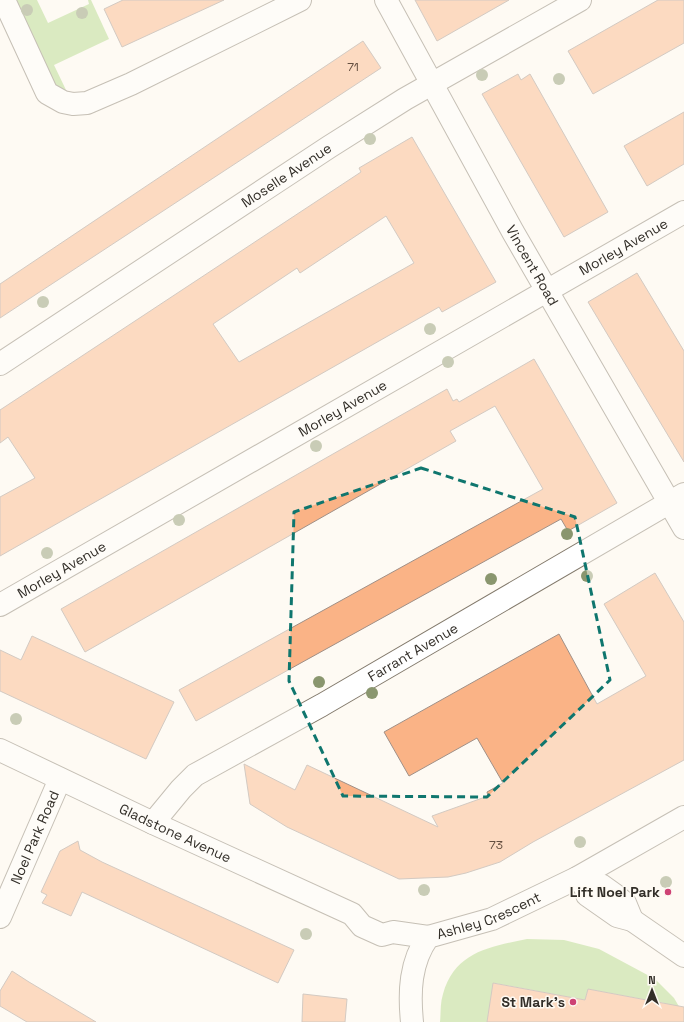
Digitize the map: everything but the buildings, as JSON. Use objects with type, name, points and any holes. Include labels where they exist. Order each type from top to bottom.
[{"type":"street","points":[[4,0],[47,93],[63,102],[73,104],[87,103],[131,84],[300,0]]},
{"type":"street","name":"Vincent Road","points":[[386,0],[513,232],[677,498],[684,528]]},
{"type":"street","name":"Moselle Avenue","points":[[0,364],[323,151],[405,99],[580,0]]},
{"type":"street","name":"Morley Avenue","points":[[0,605],[547,289],[684,212]]},
{"type":"street","name":"Farrant Avenue","points":[[153,823],[195,775],[322,705],[677,498]]},
{"type":"street","name":"Gladstone Avenue","points":[[0,750],[153,823],[352,914],[368,914],[386,922],[393,932],[428,937]]},
{"type":"street","name":"Noel Park Road","points":[[0,917],[60,779]]},
{"type":"street","points":[[684,817],[580,880],[587,895],[617,916],[632,920],[684,956]]},
{"type":"street","name":"Ashley Crescent","points":[[412,1022],[411,997],[413,969],[419,951],[428,937],[492,919],[580,880]]},
{"type":"highlighted area","points":[[421,468],[575,517],[610,680],[487,797],[343,796],[289,681],[294,512]]},
{"type":"green space","points":[[9,0],[37,0],[48,23],[89,4],[88,0],[91,0],[109,39],[54,65],[66,90],[51,84]]},
{"type":"green space","points":[[527,939],[564,940],[599,949],[655,979],[674,998],[684,1015],[664,1003],[588,989],[585,1000],[494,983],[487,1022],[440,1022],[441,1004],[448,980],[465,960],[487,949]]},
{"type":"place","name":"Lift Noel Park","points":[[668,892]]},
{"type":"place","name":"St Mark's","points":[[573,1002]]}]
